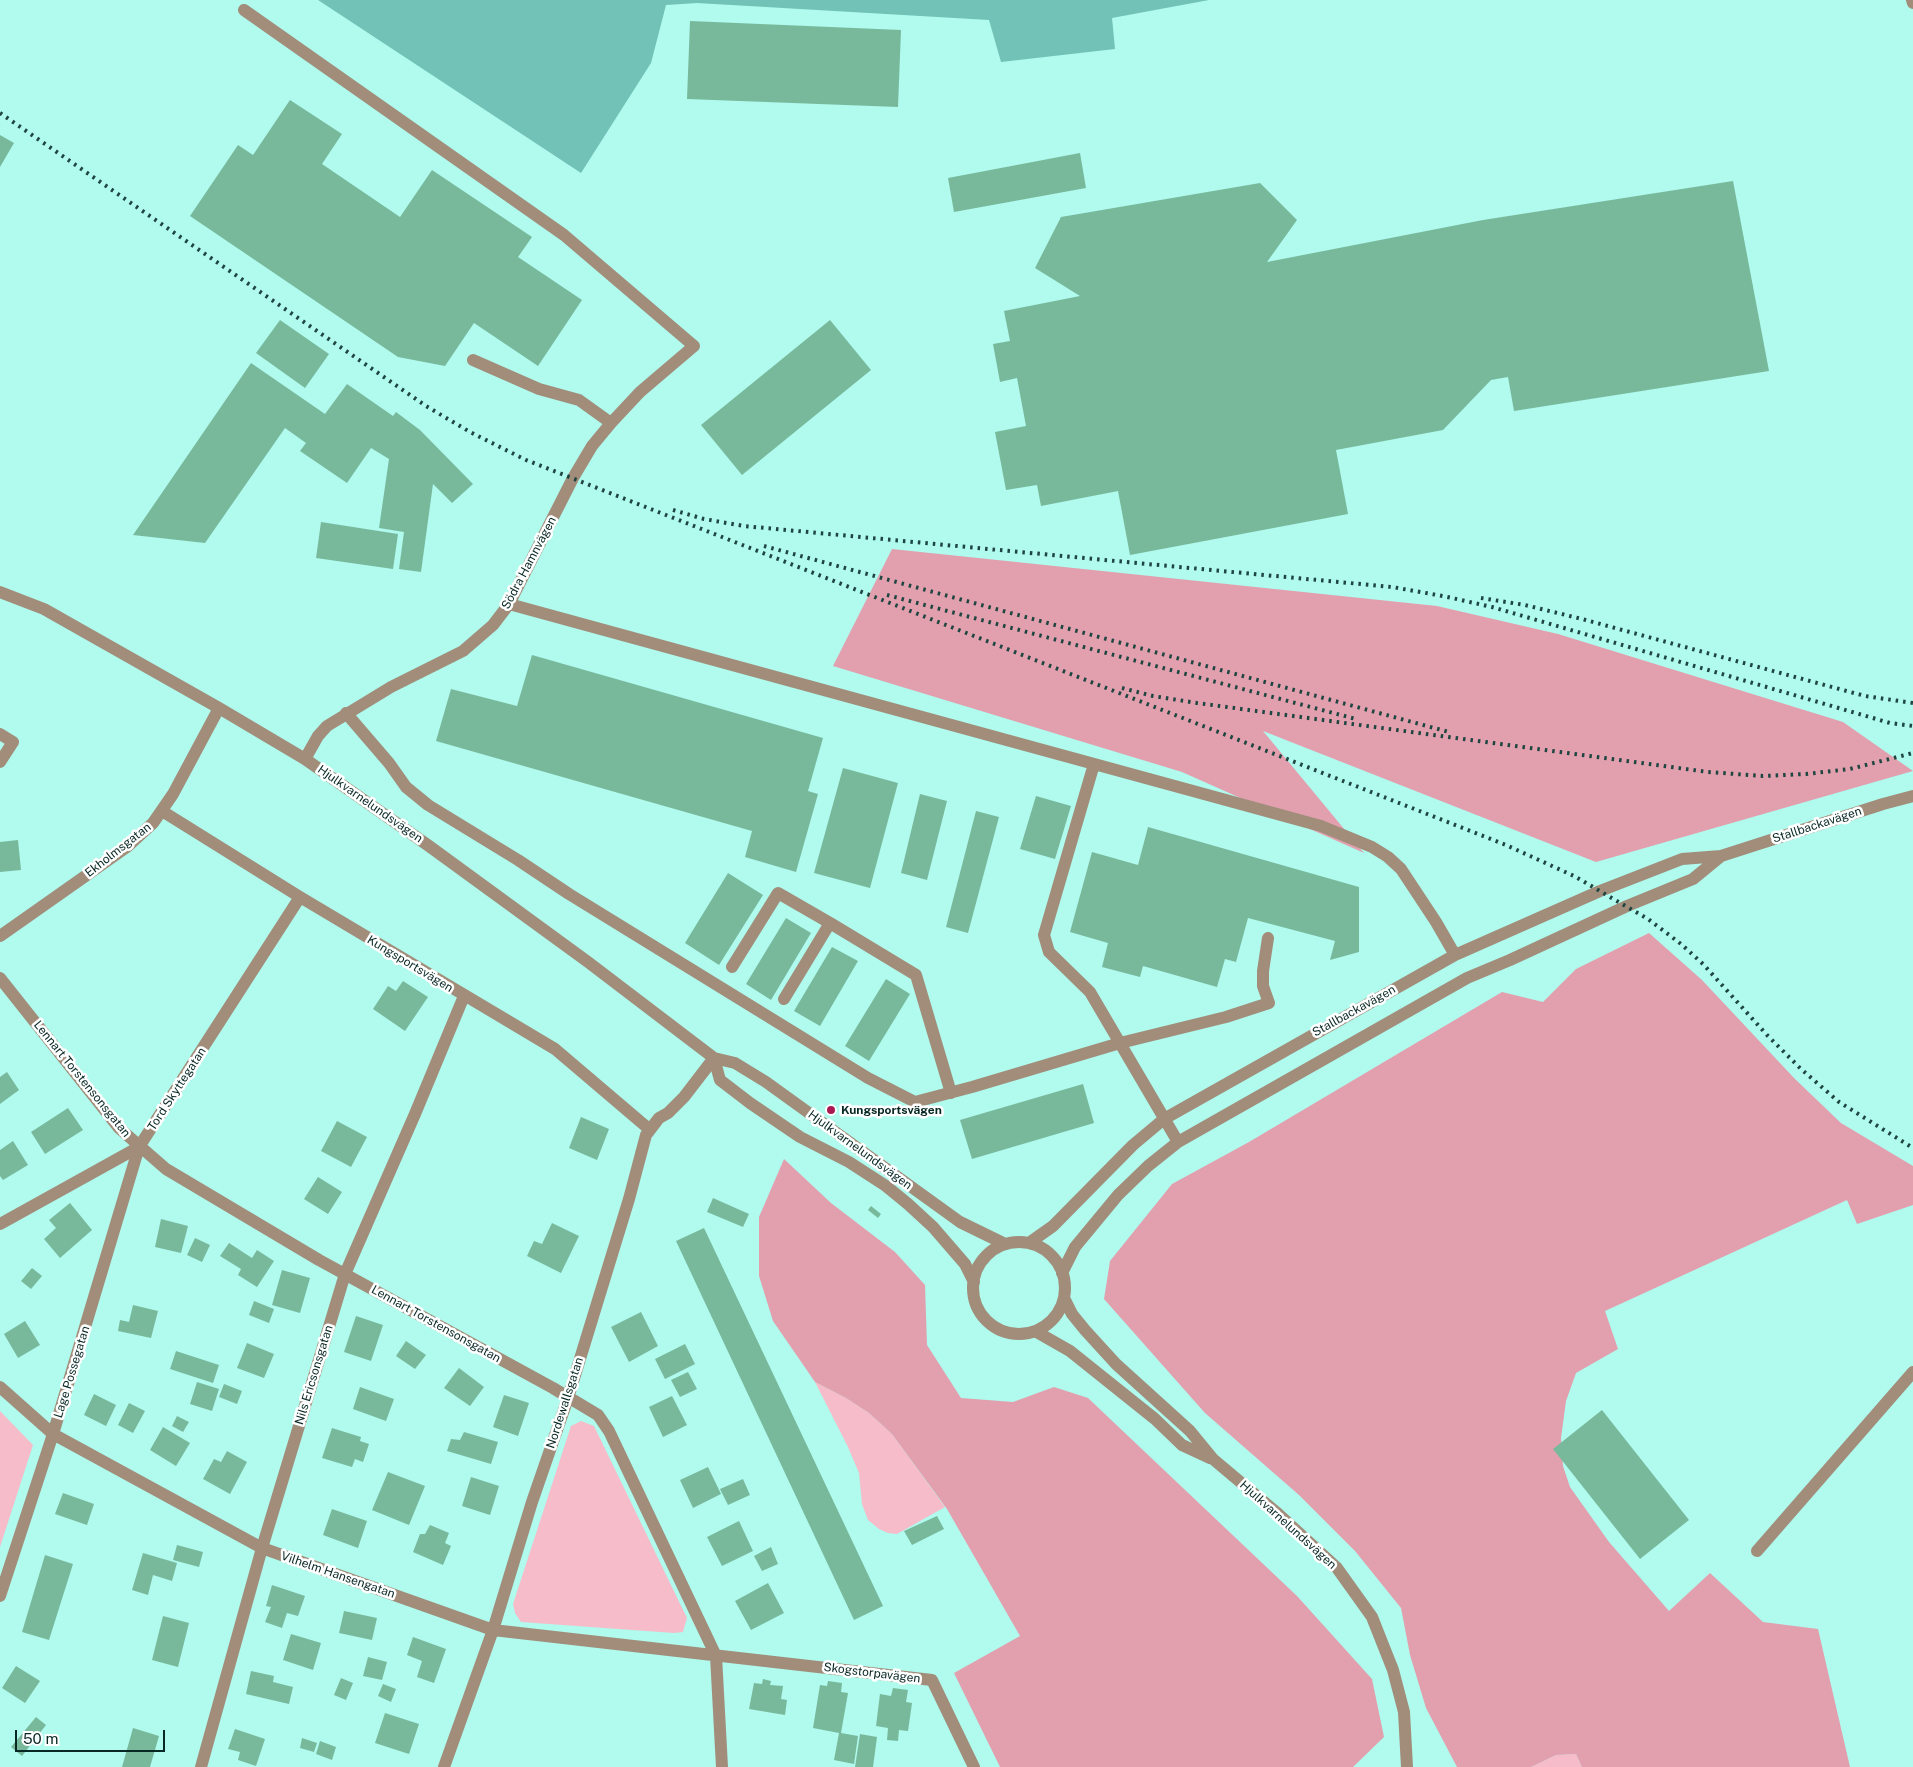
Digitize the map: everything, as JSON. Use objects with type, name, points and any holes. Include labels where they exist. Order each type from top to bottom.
[{"type":"street","name":"Södra Hamnvägen","points":[[244,10],[564,235],[694,346],[640,392],[592,446],[508,604],[493,625],[463,651],[346,713],[327,726],[318,736],[305,759]]},
{"type":"street","points":[[473,360],[538,388],[579,400],[612,423]]},
{"type":"street","name":"Hjulkvarnelundsvägen","points":[[0,592],[44,609],[305,759],[429,846],[588,962],[714,1058],[735,1063],[766,1082],[960,1222],[1005,1244]]},
{"type":"street","points":[[508,604],[1321,826],[1372,848],[1388,857],[1401,869],[1455,955]]},
{"type":"street","name":"Ekholmsgatan","points":[[0,936],[128,846],[153,823],[162,811],[219,708]]},
{"type":"street","points":[[346,713],[389,763],[406,787],[428,805],[868,1078],[915,1102],[1120,1043],[1226,1017],[1269,1003],[1263,986],[1263,970],[1268,938]]},
{"type":"street","points":[[0,734],[13,742],[0,762]]},
{"type":"street","points":[[1094,764],[1044,935],[1049,952],[1090,992],[1178,1142]]},
{"type":"street","name":"Stallbackavägen","points":[[1029,1243],[1053,1226],[1132,1145],[1164,1119],[1455,955],[1600,891],[1682,859],[1721,856],[1882,804],[1913,796]]},
{"type":"street","name":"Kungsportsvägen","points":[[162,811],[300,897],[555,1050],[649,1129]]},
{"type":"street","name":"Stallbackavägen","points":[[1062,1273],[1075,1247],[1105,1210],[1148,1166],[1178,1142],[1467,978],[1627,906],[1693,879],[1721,856]]},
{"type":"street","points":[[732,967],[778,894],[830,923],[916,975],[951,1093]]},
{"type":"street","name":"Tord Skyttegatan","points":[[0,1224],[139,1147],[300,897]]},
{"type":"street","points":[[784,999],[830,923]]},
{"type":"street","name":"Lennart Torstensonsgatan","points":[[0,978],[119,1128],[166,1169],[319,1260],[598,1416],[609,1431],[716,1656],[722,1767]]},
{"type":"street","name":"Nils Ericsonsgatan","points":[[201,1767],[262,1548],[345,1274],[464,996]]},
{"type":"street","points":[[649,1129],[684,1097],[714,1058]]},
{"type":"street","name":"Hjulkvarnelundsvägen","points":[[714,1058],[720,1080],[750,1103],[800,1137],[849,1162],[886,1186],[908,1204],[932,1227],[965,1264],[974,1282]]},
{"type":"street","name":"Nordewallsgatan","points":[[444,1767],[493,1630],[532,1502],[568,1398],[649,1129]]},
{"type":"street","name":"Lage Possegatan","points":[[0,1596],[53,1434],[139,1147]]},
{"type":"street","points":[[1029,1243],[1041,1247],[1057,1261],[1065,1285],[1064,1298],[1048,1324],[1035,1331],[1014,1333],[1005,1331],[990,1323],[983,1316],[975,1300],[974,1282],[979,1265],[994,1250],[1005,1244],[1029,1243]]},
{"type":"street","name":"Hjulkvarnelundsvägen","points":[[1064,1298],[1072,1314],[1116,1364],[1190,1431],[1213,1459],[1276,1512],[1337,1568],[1372,1617],[1393,1670],[1404,1712],[1407,1767]]},
{"type":"street","name":"Hjulkvarnelundsvägen","points":[[1035,1331],[1085,1362],[1155,1419],[1182,1445],[1213,1459]]},
{"type":"street","points":[[1757,1552],[1913,1372]]},
{"type":"street","name":"Vilhelm Hansengatan","points":[[0,1387],[53,1434],[262,1548],[493,1630],[716,1656]]},
{"type":"street","name":"Skogstorpavägen","points":[[716,1656],[932,1680],[974,1767]]},
{"type":"shaded area","points":[[892,549],[1437,606],[1558,634],[1843,722],[1913,771],[1596,862],[1263,731],[1364,853],[1182,772],[833,666]]},
{"type":"shaded area","points":[[1649,933],[1702,980],[1795,1079],[1841,1123],[1913,1166],[1913,1205],[1857,1224],[1847,1200],[1605,1311],[1618,1349],[1576,1373],[1566,1401],[1561,1438],[1563,1466],[1570,1487],[1609,1542],[1669,1611],[1710,1573],[1763,1622],[1818,1629],[1850,1767],[1582,1767],[1576,1754],[1556,1755],[1531,1767],[1457,1767],[1426,1708],[1410,1655],[1401,1608],[1355,1551],[1299,1495],[1205,1413],[1104,1299],[1110,1261],[1172,1184],[1249,1142],[1502,992],[1543,1002],[1576,969]]},
{"type":"shaded area","points":[[784,1159],[831,1203],[895,1252],[925,1285],[927,1345],[961,1398],[1013,1402],[1054,1387],[1088,1398],[1297,1596],[1372,1679],[1384,1737],[1353,1767],[1000,1767],[954,1673],[1020,1636],[947,1509],[892,1434],[869,1413],[846,1398],[815,1382],[773,1321],[759,1276],[759,1217]]},
{"type":"shaded area","points":[[815,1382],[846,1398],[869,1413],[892,1434],[945,1507],[897,1534],[879,1529],[868,1520],[862,1504],[859,1473]]},
{"type":"shaded area","points":[[0,1411],[33,1445],[0,1547]]},
{"type":"shaded area","points":[[581,1421],[594,1426],[687,1618],[683,1632],[674,1633],[521,1622],[515,1613],[513,1604],[571,1426]]},
{"type":"shaded area","points":[[1576,1754],[1582,1767],[1531,1767],[1556,1755]]},
{"type":"water","points":[[318,0],[1209,0],[1112,18],[1115,49],[1001,62],[989,20],[697,3],[666,5],[651,63],[581,173]]},
{"type":"building","points":[[690,21],[901,30],[898,107],[687,99]]},
{"type":"building","points":[[290,100],[342,134],[322,164],[400,217],[432,170],[532,237],[518,257],[582,300],[538,366],[474,323],[445,366],[398,357],[190,216],[238,145],[253,155]]},
{"type":"building","points":[[0,135],[14,143],[0,167]]},
{"type":"building","points":[[1080,153],[1086,188],[954,212],[948,178]]},
{"type":"building","points":[[1733,181],[1769,371],[1514,411],[1508,377],[1491,380],[1443,430],[1336,450],[1348,514],[1130,555],[1118,491],[1041,506],[1037,485],[1006,490],[995,432],[1026,426],[1017,378],[1000,382],[993,344],[1010,341],[1004,311],[1080,296],[1035,268],[1061,217],[1260,183],[1297,220],[1267,262],[1483,220]]},
{"type":"building","points":[[280,320],[329,354],[305,388],[256,353]]},
{"type":"building","points":[[830,320],[871,370],[742,475],[701,425]]},
{"type":"building","points":[[251,363],[325,414],[347,384],[393,416],[396,412],[420,430],[473,484],[452,503],[433,484],[421,572],[399,569],[404,532],[379,528],[389,459],[371,448],[347,483],[300,451],[306,443],[285,428],[205,543],[133,535]]},
{"type":"building","points":[[321,522],[398,534],[393,569],[316,558]]},
{"type":"building","points":[[532,655],[823,738],[808,791],[818,794],[796,872],[745,857],[752,831],[436,741],[451,689],[517,706]]},
{"type":"building","points":[[843,768],[898,783],[870,888],[814,873]]},
{"type":"building","points":[[920,794],[947,801],[927,880],[901,873]]},
{"type":"building","points":[[1036,796],[1071,806],[1055,859],[1020,849]]},
{"type":"building","points":[[976,811],[999,817],[968,933],[946,927]]},
{"type":"building","points":[[1148,827],[1359,887],[1359,952],[1330,960],[1335,941],[1248,918],[1236,962],[1225,959],[1217,987],[1143,966],[1140,977],[1102,967],[1108,943],[1070,932],[1092,852],[1138,865]]},
{"type":"building","points":[[18,840],[21,870],[0,872],[0,842]]},
{"type":"building","points":[[728,873],[763,895],[719,965],[685,943]]},
{"type":"building","points":[[786,918],[811,933],[771,1000],[746,984]]},
{"type":"building","points":[[832,947],[858,961],[820,1026],[794,1011]]},
{"type":"building","points":[[886,979],[910,994],[869,1061],[845,1046]]},
{"type":"building","points":[[403,981],[428,997],[405,1031],[373,1009],[388,986],[396,991]]},
{"type":"building","points":[[7,1072],[19,1090],[0,1104],[0,1077]]},
{"type":"building","points":[[1083,1084],[1094,1123],[972,1159],[960,1120]]},
{"type":"building","points":[[68,1108],[83,1130],[45,1154],[31,1132]]},
{"type":"building","points":[[581,1117],[609,1129],[597,1160],[569,1148]]},
{"type":"building","points":[[337,1121],[367,1137],[351,1167],[321,1151]]},
{"type":"building","points":[[13,1141],[28,1165],[3,1180],[0,1176],[0,1150]]},
{"type":"building","points":[[318,1177],[342,1192],[328,1214],[304,1199]]},
{"type":"building","points":[[713,1198],[749,1214],[743,1227],[707,1212]]},
{"type":"building","points":[[70,1203],[92,1230],[60,1258],[44,1239],[56,1228],[49,1220]]},
{"type":"building","points":[[871,1206],[881,1214],[878,1218],[868,1210]]},
{"type":"building","points":[[161,1219],[188,1226],[181,1253],[155,1247]]},
{"type":"building","points":[[552,1223],[579,1236],[561,1273],[527,1256],[534,1241],[542,1244]]},
{"type":"building","points":[[704,1228],[883,1606],[854,1620],[676,1241]]},
{"type":"building","points":[[195,1238],[210,1245],[202,1262],[187,1255]]},
{"type":"building","points":[[229,1243],[252,1258],[257,1250],[274,1261],[257,1287],[238,1275],[241,1269],[220,1256]]},
{"type":"building","points":[[32,1268],[42,1276],[31,1289],[21,1281]]},
{"type":"building","points":[[282,1270],[310,1278],[300,1313],[272,1305]]},
{"type":"building","points":[[254,1301],[274,1309],[269,1323],[249,1315]]},
{"type":"building","points":[[133,1305],[158,1311],[151,1338],[118,1331],[120,1320],[129,1322]]},
{"type":"building","points":[[641,1312],[658,1346],[629,1362],[611,1327]]},
{"type":"building","points":[[356,1316],[383,1325],[371,1361],[344,1352]]},
{"type":"building","points":[[25,1321],[40,1345],[18,1358],[4,1334]]},
{"type":"building","points":[[406,1341],[426,1355],[415,1369],[396,1356]]},
{"type":"building","points":[[247,1343],[274,1354],[264,1378],[237,1368]]},
{"type":"building","points":[[685,1344],[695,1364],[665,1379],[655,1359]]},
{"type":"building","points":[[176,1351],[219,1365],[213,1383],[170,1369]]},
{"type":"building","points":[[459,1368],[484,1387],[470,1406],[444,1388]]},
{"type":"building","points":[[688,1372],[697,1389],[680,1397],[671,1380]]},
{"type":"building","points":[[197,1382],[219,1389],[212,1411],[190,1404]]},
{"type":"building","points":[[224,1384],[242,1391],[237,1404],[219,1397]]},
{"type":"building","points":[[360,1387],[394,1399],[386,1421],[353,1409]]},
{"type":"building","points":[[94,1394],[116,1405],[106,1426],[84,1415]]},
{"type":"building","points":[[504,1395],[529,1403],[518,1436],[493,1427]]},
{"type":"building","points":[[672,1396],[687,1425],[663,1437],[649,1407]]},
{"type":"building","points":[[129,1403],[145,1411],[133,1433],[118,1425]]},
{"type":"building","points":[[1602,1410],[1689,1520],[1640,1559],[1553,1449]]},
{"type":"building","points":[[177,1416],[189,1422],[183,1432],[172,1426]]},
{"type":"building","points":[[163,1427],[190,1443],[176,1466],[150,1450]]},
{"type":"building","points":[[332,1428],[361,1437],[360,1441],[369,1444],[363,1462],[355,1459],[352,1467],[322,1458]]},
{"type":"building","points":[[464,1432],[498,1442],[491,1464],[447,1451],[451,1439],[460,1440]]},
{"type":"building","points":[[227,1451],[247,1462],[230,1494],[203,1479],[214,1459],[221,1462]]},
{"type":"building","points":[[708,1467],[721,1494],[693,1508],[680,1480]]},
{"type":"building","points":[[388,1472],[425,1486],[409,1525],[372,1510]]},
{"type":"building","points":[[471,1477],[499,1486],[490,1515],[462,1506]]},
{"type":"building","points":[[743,1479],[750,1495],[728,1505],[720,1489]]},
{"type":"building","points":[[63,1493],[94,1504],[87,1525],[55,1514]]},
{"type":"building","points":[[332,1509],[367,1521],[358,1548],[323,1535]]},
{"type":"building","points":[[937,1516],[944,1529],[912,1545],[904,1531]]},
{"type":"building","points":[[739,1521],[753,1551],[722,1566],[707,1537]]},
{"type":"building","points":[[430,1525],[449,1533],[445,1543],[451,1546],[443,1565],[413,1552],[420,1534],[425,1534]]},
{"type":"building","points":[[177,1545],[203,1552],[199,1567],[173,1560]]},
{"type":"building","points":[[771,1547],[778,1564],[762,1571],[754,1556]]},
{"type":"building","points":[[143,1553],[177,1563],[172,1581],[153,1575],[148,1595],[132,1590]]},
{"type":"building","points":[[45,1555],[73,1564],[49,1640],[22,1632]]},
{"type":"building","points":[[768,1583],[784,1613],[751,1630],[735,1601]]},
{"type":"building","points":[[272,1585],[305,1596],[298,1616],[287,1613],[282,1628],[265,1622],[271,1607],[266,1606]]},
{"type":"building","points":[[344,1611],[377,1618],[372,1640],[339,1633]]},
{"type":"building","points":[[163,1616],[189,1623],[178,1667],[152,1660]]},
{"type":"building","points":[[291,1634],[321,1643],[313,1670],[283,1660]]},
{"type":"building","points":[[413,1637],[446,1649],[434,1683],[417,1677],[422,1661],[407,1655]]},
{"type":"building","points":[[368,1657],[387,1662],[382,1680],[363,1676]]},
{"type":"building","points":[[16,1666],[40,1681],[25,1703],[2,1688]]},
{"type":"building","points":[[251,1671],[274,1676],[273,1682],[293,1687],[289,1704],[246,1694]]},
{"type":"building","points":[[341,1678],[353,1683],[346,1700],[334,1695]]},
{"type":"building","points":[[763,1679],[771,1681],[770,1685],[783,1686],[781,1699],[787,1700],[785,1715],[749,1709],[754,1683],[762,1684]]},
{"type":"building","points":[[828,1681],[842,1683],[841,1692],[848,1693],[841,1733],[858,1736],[854,1764],[834,1760],[839,1733],[813,1728],[820,1685],[827,1686]]},
{"type":"building","points":[[383,1684],[396,1689],[391,1702],[378,1696]]},
{"type":"building","points":[[893,1688],[908,1690],[906,1702],[912,1703],[908,1731],[899,1730],[898,1741],[887,1740],[888,1728],[876,1726],[880,1694],[891,1696]]},
{"type":"building","points":[[385,1713],[419,1724],[409,1754],[375,1743]]},
{"type":"building","points":[[36,1717],[46,1725],[22,1756],[11,1747]]},
{"type":"building","points":[[133,1728],[159,1736],[150,1767],[122,1767]]},
{"type":"building","points":[[235,1729],[265,1739],[256,1766],[238,1760],[240,1752],[228,1749]]},
{"type":"building","points":[[860,1734],[877,1737],[873,1767],[855,1767]]},
{"type":"building","points":[[302,1738],[317,1743],[314,1752],[300,1748]]},
{"type":"building","points":[[320,1741],[336,1747],[332,1760],[316,1754]]},
{"type":"railway","points":[[0,113],[426,406],[470,432],[526,460],[1506,845],[1574,876],[1648,919],[1681,944],[1703,964],[1767,1035],[1801,1069],[1839,1102],[1913,1148]]},
{"type":"railway","points":[[673,510],[704,519],[744,526],[1392,587],[1492,607],[1890,723],[1913,726]]},
{"type":"railway","points":[[764,546],[1449,732]]},
{"type":"railway","points":[[887,595],[1356,719]]},
{"type":"railway","points":[[1481,598],[1525,605],[1582,619],[1865,696],[1913,703]]},
{"type":"railway","points":[[1122,688],[1153,696],[1197,703],[1708,772],[1763,776],[1806,774],[1850,769],[1913,753]]},
{"type":"place","name":"Kungsportsvägen","points":[[831,1110]]}]
